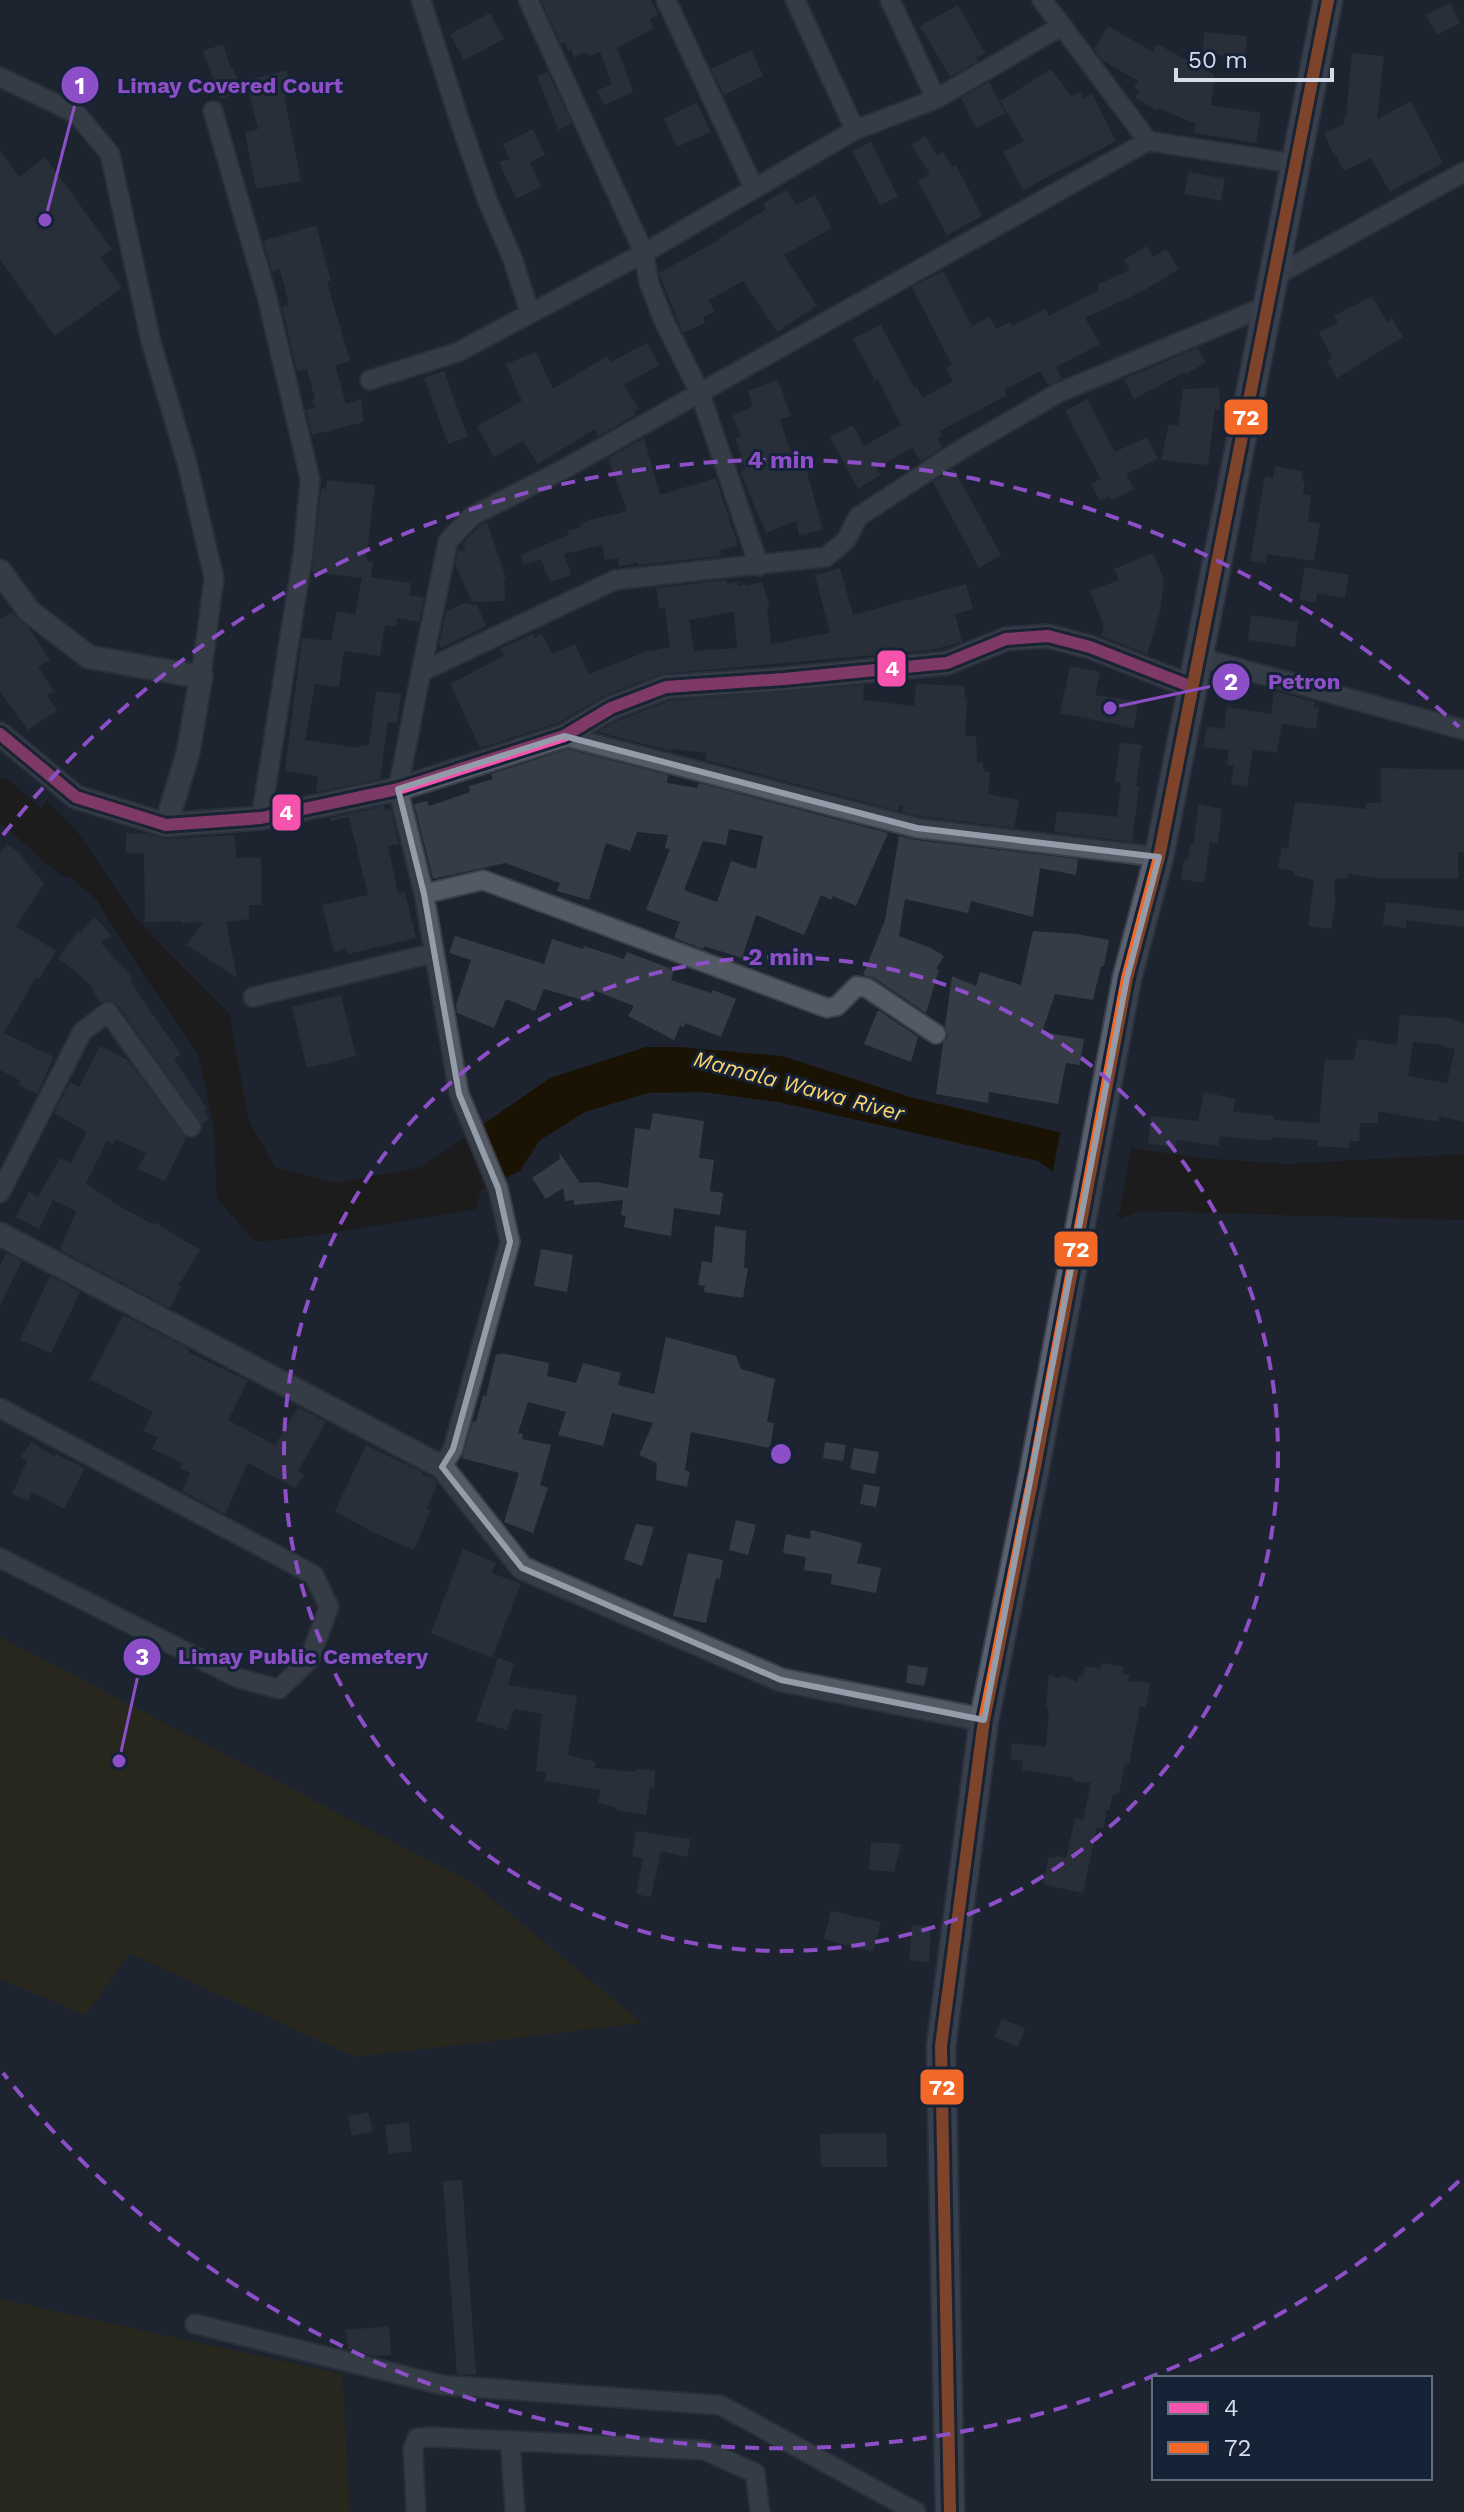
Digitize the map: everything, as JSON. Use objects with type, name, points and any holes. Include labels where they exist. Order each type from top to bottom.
[{"type":"main road","points":[[950,2512],[941,2046],[984,1720],[1102,1101],[1127,978],[1159,857],[1326,7]]},
{"type":"street","points":[[421,0],[460,122],[530,313]]},
{"type":"street","points":[[528,0],[644,253],[649,283],[700,393],[759,566]]},
{"type":"street","points":[[666,0],[754,188]]},
{"type":"street","points":[[795,0],[855,130]]},
{"type":"street","points":[[890,0],[936,99]]},
{"type":"street","points":[[1042,0],[1148,141]]},
{"type":"street","points":[[370,380],[458,352],[644,253],[855,130],[936,99],[1062,26]]},
{"type":"street","points":[[0,77],[77,114],[110,154],[151,342],[187,463],[214,578],[188,753],[166,825]]},
{"type":"street","points":[[213,111],[267,297],[310,479],[296,598],[261,818]]},
{"type":"street","points":[[442,1467],[453,1449],[510,1242],[498,1188],[459,1094],[424,894],[398,789],[448,541],[472,516],[566,468],[1148,141],[1297,164]]},
{"type":"street","points":[[1275,276],[1464,172]]},
{"type":"street","points":[[421,672],[615,580],[826,557],[846,540],[858,517],[957,452],[1058,393],[1269,305]]},
{"type":"street","points":[[0,571],[29,611],[89,657],[201,677]]},
{"type":"street","points":[[1,734],[76,797],[166,825],[261,818],[398,789],[564,736],[611,708],[666,687],[947,663],[1006,639],[1048,636],[1090,647],[1192,687]]},
{"type":"street","points":[[1198,657],[1464,730]]},
{"type":"street","points":[[564,736],[917,828],[1159,857]]},
{"type":"street","points":[[424,894],[483,880],[827,1008],[837,1006],[857,986],[867,988],[936,1034]]},
{"type":"street","points":[[253,997],[434,953]]},
{"type":"street","points":[[0,1193],[82,1032],[108,1012],[191,1127]]},
{"type":"street","points":[[0,1234],[442,1467],[522,1568],[781,1680],[984,1720]]},
{"type":"street","points":[[0,1408],[314,1575],[329,1607],[309,1660],[279,1689],[238,1678],[0,1558]]},
{"type":"street","points":[[195,2324],[442,2385],[720,2405],[916,2512]]},
{"type":"street","points":[[416,2512],[413,2449],[417,2438],[704,2450],[755,2473],[760,2512]]},
{"type":"street","points":[[510,2440],[515,2512]]},
{"type":"highlighted area","points":[[564,736],[917,828],[1159,857],[1127,978],[984,1720],[781,1680],[522,1568],[442,1467],[453,1449],[510,1242],[498,1188],[459,1094],[424,894],[398,789]]},
{"type":"shaded area","points":[[0,1637],[474,1884],[642,2023],[355,2057],[129,1953],[86,2015],[0,1979]]},
{"type":"shaded area","points":[[0,2299],[342,2374],[350,2512],[0,2512]]},
{"type":"water","points":[[47,800],[76,830],[138,921],[230,1015],[248,1119],[275,1167],[336,1183],[422,1167],[550,1078],[646,1047],[679,1047],[782,1056],[910,1097],[1118,1146],[1199,1158],[1288,1164],[1464,1154],[1464,1220],[1138,1211],[1122,1219],[1038,1161],[778,1102],[703,1092],[648,1093],[585,1112],[539,1141],[520,1171],[481,1190],[476,1209],[256,1242],[217,1199],[214,1127],[198,1053],[96,899],[21,838]]},
{"type":"pier","points":[[1061,1128],[1132,1144],[1119,1214],[1104,1212],[1052,1176]]},
{"type":"building","points":[[541,0],[651,0],[658,15],[649,19],[654,28],[617,48],[633,92],[604,105],[597,91],[612,84],[600,52],[589,56],[587,52],[574,57],[565,42],[561,44]]},
{"type":"building","points":[[1450,3],[1460,23],[1437,35],[1426,15]]},
{"type":"building","points":[[958,5],[985,53],[976,58],[978,61],[950,77],[920,26]]},
{"type":"building","points":[[490,13],[504,39],[464,60],[450,34]]},
{"type":"building","points":[[1108,26],[1153,52],[1157,44],[1215,75],[1211,105],[1261,113],[1256,143],[1194,133],[1196,124],[1158,108],[1156,110],[1135,98],[1140,91],[1134,88],[1138,81],[1102,60],[1094,49]]},
{"type":"building","points":[[1204,32],[1247,36],[1245,57],[1203,54]]},
{"type":"building","points":[[223,44],[241,91],[221,99],[203,51]]},
{"type":"building","points":[[751,50],[763,76],[724,95],[711,69]]},
{"type":"building","points":[[1352,53],[1384,56],[1377,119],[1411,101],[1443,163],[1390,192],[1371,158],[1344,171],[1324,133],[1345,124],[1343,118],[1346,117]]},
{"type":"building","points":[[1051,69],[1071,96],[1080,92],[1083,98],[1092,94],[1116,141],[1023,190],[1003,152],[1024,141],[1000,101]]},
{"type":"building","points":[[287,70],[292,94],[284,96],[301,181],[256,189],[245,132],[258,129],[246,81]]},
{"type":"building","points":[[548,72],[572,124],[558,130],[537,76]]},
{"type":"building","points":[[989,82],[1005,113],[976,128],[961,98]]},
{"type":"building","points":[[697,102],[710,132],[677,147],[664,119]]},
{"type":"building","points":[[533,129],[545,155],[530,162],[541,187],[516,199],[499,162],[510,159],[503,144]]},
{"type":"building","points":[[925,136],[937,155],[943,152],[952,167],[956,165],[982,216],[947,235],[918,181],[930,174],[911,145]]},
{"type":"building","points":[[871,142],[898,197],[880,205],[852,151]]},
{"type":"building","points":[[0,150],[19,177],[45,157],[112,249],[100,257],[122,288],[55,336],[0,260]]},
{"type":"building","points":[[1189,172],[1225,179],[1221,201],[1184,194]]},
{"type":"building","points":[[787,190],[796,205],[815,195],[832,228],[784,255],[817,306],[777,332],[743,281],[709,300],[715,312],[703,317],[705,323],[683,333],[659,273],[719,240],[766,209],[763,203]]},
{"type":"building","points":[[316,225],[331,281],[327,282],[350,361],[335,365],[346,404],[361,399],[364,422],[312,435],[306,410],[315,408],[312,400],[315,399],[307,369],[297,371],[282,307],[289,305],[280,269],[272,271],[263,241]]},
{"type":"building","points":[[1147,246],[1153,257],[1166,249],[1179,269],[1143,291],[1085,318],[1100,344],[1056,367],[1062,379],[1048,385],[1040,371],[1004,390],[1007,395],[940,431],[942,436],[938,438],[942,448],[921,461],[912,448],[876,468],[881,475],[858,489],[830,437],[853,425],[864,446],[901,425],[853,339],[881,325],[922,398],[953,381],[946,368],[952,365],[912,287],[943,271],[972,326],[990,317],[996,329],[1010,322],[1012,326],[1045,309],[1049,316],[1099,290],[1097,285],[1130,270],[1124,260]]},
{"type":"building","points":[[1372,296],[1387,322],[1392,319],[1403,337],[1337,378],[1327,361],[1332,358],[1319,332],[1338,323],[1334,316]]},
{"type":"building","points":[[647,343],[659,365],[624,385],[639,409],[634,411],[636,415],[598,436],[595,429],[538,464],[523,441],[494,457],[477,426],[522,401],[506,364],[536,352],[553,389],[607,356],[611,362]]},
{"type":"building","points":[[1197,348],[1206,362],[1134,399],[1124,379]]},
{"type":"building","points":[[444,371],[468,437],[448,444],[424,378]]},
{"type":"building","points":[[778,380],[791,416],[780,419],[790,450],[800,447],[823,530],[799,535],[796,521],[766,533],[740,472],[745,467],[735,438],[741,436],[732,416],[753,406],[748,391]]},
{"type":"building","points":[[1219,388],[1220,409],[1215,409],[1208,465],[1161,460],[1169,424],[1178,426],[1183,389]]},
{"type":"building","points":[[1087,399],[1115,452],[1147,437],[1158,459],[1126,474],[1134,489],[1112,500],[1110,496],[1100,501],[1091,484],[1101,479],[1065,411]]},
{"type":"building","points":[[644,438],[660,495],[716,478],[738,546],[720,550],[721,556],[638,565],[638,562],[619,567],[618,558],[605,560],[602,545],[564,554],[571,575],[550,582],[541,560],[524,564],[521,555],[569,535],[568,531],[581,527],[580,524],[627,511],[608,458]]},
{"type":"building","points":[[1275,466],[1303,472],[1303,494],[1311,495],[1308,522],[1320,523],[1314,561],[1267,554],[1266,563],[1250,561],[1265,476],[1273,478]]},
{"type":"building","points":[[954,469],[1001,555],[979,568],[933,482]]},
{"type":"building","points":[[327,480],[375,485],[366,561],[373,562],[371,577],[411,583],[409,595],[424,599],[419,622],[397,618],[396,627],[385,625],[380,656],[344,651],[339,687],[315,684],[305,740],[360,748],[360,745],[369,746],[376,691],[401,694],[397,723],[388,722],[380,779],[316,792],[318,776],[285,771],[302,638],[331,641],[337,611],[355,615],[362,578],[312,572],[321,488],[326,489]]},
{"type":"building","points":[[487,522],[506,578],[505,601],[472,602],[455,565],[458,550],[466,551],[463,543]]},
{"type":"building","points":[[1153,553],[1164,581],[1160,612],[1147,654],[1101,636],[1104,627],[1090,591],[1119,580],[1114,569]]},
{"type":"building","points":[[1305,567],[1349,575],[1345,598],[1317,593],[1316,602],[1299,600]]},
{"type":"building","points":[[840,568],[853,615],[966,584],[973,609],[955,614],[962,642],[931,650],[661,674],[606,695],[558,723],[480,748],[450,684],[504,656],[501,648],[533,634],[534,638],[542,634],[552,654],[575,644],[589,674],[648,651],[670,647],[665,608],[659,609],[656,588],[726,580],[727,584],[737,582],[738,586],[762,582],[770,607],[767,607],[771,644],[830,633],[815,575]],"holes":[[[734,612],[737,648],[694,651],[689,620]]]},
{"type":"building","points":[[464,603],[477,605],[486,626],[441,648],[439,644],[446,612]]},
{"type":"building","points":[[12,612],[29,628],[50,660],[38,667],[54,691],[47,695],[57,710],[28,730],[0,692],[0,619]]},
{"type":"building","points":[[1251,615],[1298,622],[1295,647],[1248,640]]},
{"type":"building","points":[[1070,666],[1100,672],[1095,695],[1138,701],[1134,728],[1060,713]]},
{"type":"building","points":[[916,684],[965,686],[965,736],[976,736],[977,763],[982,762],[984,771],[990,772],[988,794],[1019,800],[1014,828],[919,816],[902,812],[903,806],[900,805],[898,811],[705,760],[707,753],[671,751],[598,732],[617,721],[669,701],[864,685],[863,700],[914,706]]},
{"type":"building","points":[[1274,691],[1315,702],[1314,707],[1319,708],[1316,729],[1282,724],[1277,753],[1253,749],[1247,787],[1231,784],[1234,766],[1227,765],[1229,750],[1203,747],[1207,726],[1224,729],[1227,707],[1271,714]]},
{"type":"building","points":[[1120,743],[1142,745],[1132,842],[1054,832],[1057,811],[1117,817],[1121,783],[1115,782]]},
{"type":"building","points":[[568,749],[668,775],[667,783],[697,788],[699,783],[888,833],[856,906],[833,896],[831,900],[821,895],[804,935],[756,915],[742,958],[674,938],[680,922],[646,910],[670,849],[665,848],[668,835],[637,832],[630,851],[606,843],[589,900],[557,891],[560,883],[505,863],[433,879],[414,804],[427,801],[429,806],[470,792],[469,786],[493,779],[491,774]],"holes":[[[729,829],[763,836],[756,869],[731,861],[717,902],[684,890],[703,841],[726,845]]]},
{"type":"building","points":[[1381,768],[1464,770],[1464,852],[1458,853],[1458,878],[1374,878],[1348,874],[1348,878],[1335,878],[1336,896],[1331,929],[1308,926],[1314,880],[1278,868],[1282,847],[1288,848],[1295,802],[1366,809],[1366,803],[1381,803]]},
{"type":"building","points":[[1199,804],[1222,809],[1218,843],[1210,842],[1204,883],[1181,879],[1184,859],[1188,860],[1190,845],[1193,845]]},
{"type":"building","points":[[384,806],[385,811],[391,809],[399,844],[388,846],[398,893],[405,892],[416,938],[348,954],[346,948],[334,952],[322,905],[368,895],[349,817],[331,821],[330,818]]},
{"type":"building","points":[[126,833],[166,839],[234,835],[237,858],[261,858],[262,905],[249,905],[249,919],[226,922],[237,978],[187,945],[203,922],[145,922],[144,854],[126,853]]},
{"type":"building","points":[[899,836],[1078,859],[1076,875],[1040,868],[1033,917],[971,901],[968,913],[905,899],[899,936],[944,956],[936,969],[939,970],[926,1013],[874,978],[863,975],[885,920]]},
{"type":"building","points":[[7,844],[19,853],[44,884],[16,926],[56,951],[39,979],[36,977],[4,1033],[54,1057],[37,1094],[0,1070],[0,853]]},
{"type":"building","points":[[1386,902],[1464,911],[1464,927],[1406,920],[1406,928],[1383,925]]},
{"type":"building","points":[[95,917],[111,935],[101,943],[132,977],[130,979],[139,995],[181,1054],[174,1059],[207,1109],[204,1111],[209,1118],[202,1124],[118,1005],[107,1000],[101,1003],[82,977],[58,958],[78,931],[80,933]]},
{"type":"building","points":[[1033,931],[1109,940],[1093,1000],[1055,994],[1042,1032],[1084,1039],[1080,1065],[1066,1063],[1058,1104],[989,1092],[988,1103],[936,1094],[943,1043],[948,1036],[945,1027],[952,976],[976,986],[980,972],[1021,985]]},
{"type":"building","points":[[455,936],[544,964],[552,939],[624,959],[627,952],[674,970],[671,980],[736,999],[721,1037],[685,1023],[684,1027],[680,1026],[674,1040],[628,1016],[634,1006],[593,990],[590,1002],[544,989],[535,1011],[506,999],[494,1028],[457,1013],[456,1005],[471,960],[449,953]]},
{"type":"building","points":[[341,995],[356,1056],[307,1068],[292,1007]]},
{"type":"building","points":[[878,1010],[918,1037],[911,1062],[864,1044]]},
{"type":"building","points":[[1400,1015],[1448,1018],[1464,1023],[1464,1122],[1439,1116],[1439,1122],[1378,1111],[1378,1123],[1360,1123],[1359,1141],[1349,1141],[1349,1148],[1318,1146],[1318,1140],[1272,1137],[1271,1141],[1220,1136],[1218,1146],[1177,1140],[1176,1147],[1148,1144],[1151,1116],[1198,1121],[1204,1092],[1236,1099],[1233,1112],[1274,1116],[1274,1120],[1319,1123],[1325,1060],[1354,1060],[1358,1039],[1397,1045]],"holes":[[[1413,1042],[1455,1049],[1447,1083],[1408,1076]]]},
{"type":"building","points":[[100,1046],[128,1060],[186,1138],[165,1181],[138,1169],[146,1153],[115,1139],[113,1144],[107,1141],[86,1183],[117,1205],[154,1222],[200,1250],[179,1285],[181,1287],[170,1308],[60,1250],[76,1211],[53,1200],[39,1229],[16,1217],[29,1192],[38,1197],[60,1158],[71,1163],[87,1132],[54,1113],[70,1082],[79,1087]]},
{"type":"building","points":[[653,1113],[704,1121],[699,1158],[714,1160],[710,1191],[723,1193],[720,1215],[674,1208],[671,1236],[643,1231],[624,1227],[626,1216],[621,1215],[623,1200],[574,1205],[574,1200],[565,1201],[563,1188],[546,1199],[532,1178],[560,1159],[559,1152],[580,1183],[596,1182],[628,1188],[635,1128],[650,1130]]},
{"type":"building","points":[[715,1226],[746,1231],[744,1268],[748,1268],[743,1298],[704,1292],[705,1286],[698,1285],[702,1261],[712,1263]]},
{"type":"building","points":[[541,1249],[573,1255],[567,1292],[534,1286]]},
{"type":"building","points":[[6,1253],[22,1261],[0,1306],[0,1266]]},
{"type":"building","points":[[50,1276],[80,1292],[51,1353],[20,1340]]},
{"type":"building","points":[[123,1315],[248,1381],[228,1420],[275,1445],[298,1407],[326,1422],[298,1471],[304,1474],[296,1488],[248,1463],[225,1514],[182,1491],[190,1473],[180,1468],[182,1463],[152,1449],[158,1437],[143,1431],[153,1412],[90,1379]]},
{"type":"building","points":[[666,1337],[736,1356],[741,1369],[775,1379],[767,1422],[774,1423],[770,1448],[691,1432],[685,1470],[690,1472],[687,1487],[656,1480],[657,1463],[639,1455],[653,1423],[612,1413],[603,1446],[558,1435],[566,1412],[528,1402],[518,1433],[523,1434],[522,1439],[551,1445],[540,1485],[548,1488],[533,1533],[504,1522],[519,1473],[462,1458],[483,1395],[486,1396],[496,1354],[549,1363],[547,1376],[576,1383],[583,1363],[621,1373],[618,1385],[654,1394]]},
{"type":"building","points":[[31,1442],[55,1457],[56,1454],[85,1468],[64,1509],[32,1492],[28,1501],[12,1494],[27,1461],[21,1457]]},
{"type":"building","points":[[825,1442],[846,1445],[843,1461],[823,1458]]},
{"type":"building","points":[[366,1445],[422,1472],[437,1483],[427,1509],[431,1510],[414,1550],[372,1532],[335,1511]]},
{"type":"building","points":[[854,1448],[879,1452],[875,1474],[850,1469]]},
{"type":"building","points":[[864,1484],[880,1487],[876,1507],[860,1504]]},
{"type":"building","points":[[736,1520],[756,1525],[748,1555],[729,1550]]},
{"type":"building","points":[[636,1524],[654,1527],[642,1566],[624,1559]]},
{"type":"building","points":[[811,1530],[862,1543],[857,1563],[881,1568],[876,1593],[831,1584],[832,1574],[804,1570],[806,1557],[783,1553],[786,1534],[810,1539]]},
{"type":"building","points":[[463,1549],[496,1563],[492,1573],[521,1584],[492,1658],[431,1633]]},
{"type":"building","points":[[688,1553],[723,1560],[706,1623],[673,1616]]},
{"type":"building","points":[[498,1658],[514,1663],[508,1685],[577,1696],[568,1755],[596,1762],[594,1768],[655,1771],[654,1788],[650,1788],[646,1815],[616,1810],[598,1803],[601,1790],[545,1781],[546,1772],[536,1771],[542,1714],[514,1709],[507,1730],[476,1721]]},
{"type":"building","points":[[1101,1663],[1124,1667],[1122,1673],[1130,1675],[1128,1681],[1150,1683],[1146,1707],[1140,1706],[1129,1764],[1125,1763],[1118,1795],[1113,1794],[1109,1810],[1106,1810],[1104,1828],[1097,1827],[1083,1893],[1043,1884],[1049,1857],[1055,1858],[1056,1855],[1066,1858],[1075,1818],[1083,1821],[1091,1783],[1022,1770],[1023,1761],[1010,1759],[1012,1743],[1046,1747],[1049,1674],[1078,1682],[1079,1676],[1083,1677],[1085,1666],[1100,1669]]},
{"type":"building","points":[[908,1665],[928,1668],[924,1686],[906,1683]]},
{"type":"building","points":[[636,1831],[691,1839],[687,1857],[661,1851],[651,1897],[636,1894],[643,1858],[632,1856]]},
{"type":"building","points":[[871,1842],[901,1844],[894,1872],[869,1870]]},
{"type":"building","points":[[831,1911],[881,1922],[873,1952],[824,1939]]},
{"type":"building","points":[[912,1925],[931,1926],[929,1962],[909,1960]]},
{"type":"building","points":[[1002,2019],[1025,2028],[1018,2047],[994,2037]]},
{"type":"building","points":[[368,2112],[373,2132],[352,2136],[348,2116]]},
{"type":"building","points":[[409,2122],[412,2151],[389,2154],[385,2125]]},
{"type":"building","points":[[886,2133],[887,2167],[821,2167],[820,2134]]},
{"type":"building","points":[[462,2180],[476,2375],[457,2374],[443,2181]]},
{"type":"building","points":[[389,2326],[391,2355],[375,2356],[348,2349],[346,2330]]},
{"type":"waterway","name":"Mamala Wawa River","points":[[0,797],[69,858]]},
{"type":"transit line","name":"72","points":[[950,2512],[941,2046],[984,1720],[1127,978],[1159,857],[1328,0]]},
{"type":"transit line","name":"4","points":[[0,734],[76,797],[166,825],[261,818],[398,789],[564,736],[611,708],[666,687],[947,663],[1006,639],[1048,636],[1090,647],[1192,687]]},
{"type":"place","name":"Limay Covered Court","points":[[45,220]]},
{"type":"place","name":"Petron","points":[[1110,708]]},
{"type":"place","name":"Limay Public Cemetery","points":[[119,1761]]}]
